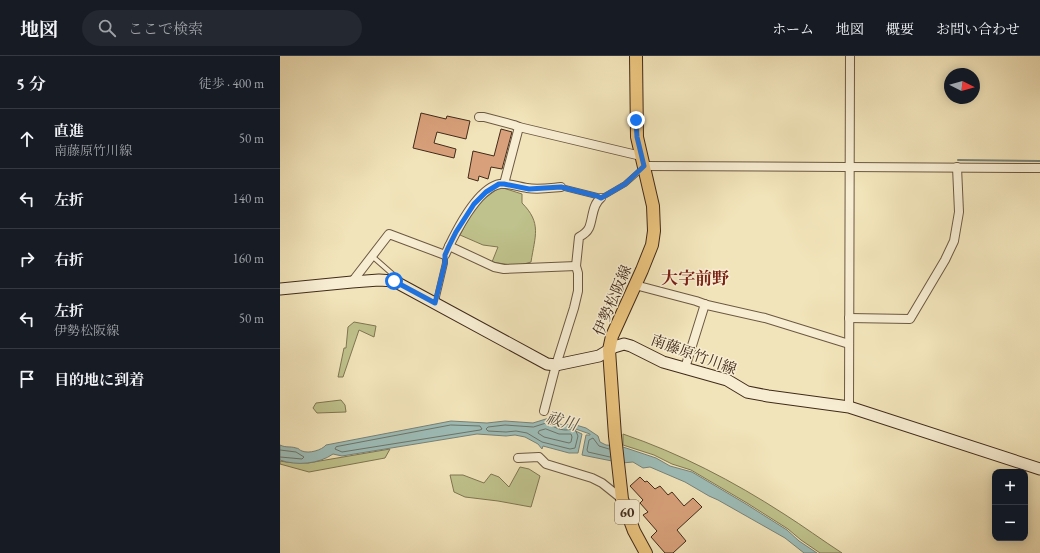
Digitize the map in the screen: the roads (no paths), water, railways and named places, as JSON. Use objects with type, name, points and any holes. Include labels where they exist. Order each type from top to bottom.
[{"type":"main road","name":"伊勢松阪線","points":[[636,56],[637,137],[653,206],[654,231],[650,252],[612,336],[609,350],[615,436],[622,499],[634,531],[646,553]]},
{"type":"main road","points":[[280,289],[380,280],[398,282],[547,364],[556,365]]},
{"type":"main road","name":"南藤原竹川線","points":[[556,365],[599,356],[619,344],[624,344],[663,362],[727,380],[741,389],[759,395],[849,407],[1040,469]]},
{"type":"street","points":[[849,407],[850,56]]},
{"type":"street","points":[[479,117],[514,125],[643,161],[849,167],[1040,168]]},
{"type":"street","points":[[504,184],[519,127]]},
{"type":"street","points":[[849,318],[910,319],[945,260],[954,241],[958,212],[957,167]]},
{"type":"street","points":[[352,282],[389,234],[445,255],[456,232],[474,204],[486,192],[499,184],[529,189],[561,187]]},
{"type":"street","points":[[544,411],[578,291],[578,273],[576,266],[580,238],[589,230],[596,205],[598,200],[601,198]]},
{"type":"street","points":[[449,246],[494,267],[504,269],[576,266]]},
{"type":"street","points":[[635,285],[765,318],[849,344]]},
{"type":"street","points":[[685,368],[705,304]]},
{"type":"street","points":[[518,458],[539,457],[546,464],[592,478],[602,483],[622,499]]},
{"type":"lane","points":[[561,187],[601,198],[625,184],[643,161]]},
{"type":"lane","points":[[435,303],[445,263],[445,255]]},
{"type":"lane","points":[[372,256],[397,277],[398,282]]},
{"type":"water","points":[[549,418],[559,424],[575,425],[574,428],[576,425],[586,428],[598,436],[600,442],[606,445],[620,446],[656,458],[670,466],[692,472],[787,530],[799,541],[817,553],[804,553],[785,538],[718,500],[685,482],[650,467],[643,468],[633,462],[622,463],[582,455],[586,435],[590,434],[570,427],[569,428],[582,434],[578,453],[569,453],[543,446],[542,449],[538,444],[525,437],[515,435],[506,436],[477,434],[342,456],[333,454],[321,460],[307,463],[293,463],[280,460],[280,445],[297,448],[305,452],[312,452],[326,445],[451,421],[487,423],[505,421],[533,423]]},
{"type":"waterway","points":[[958,160],[1040,161]]},
{"type":"district","name":"大字前野","points":[[695,278]]},
{"type":"water label","name":"祓川","points":[[562,421]]}]
